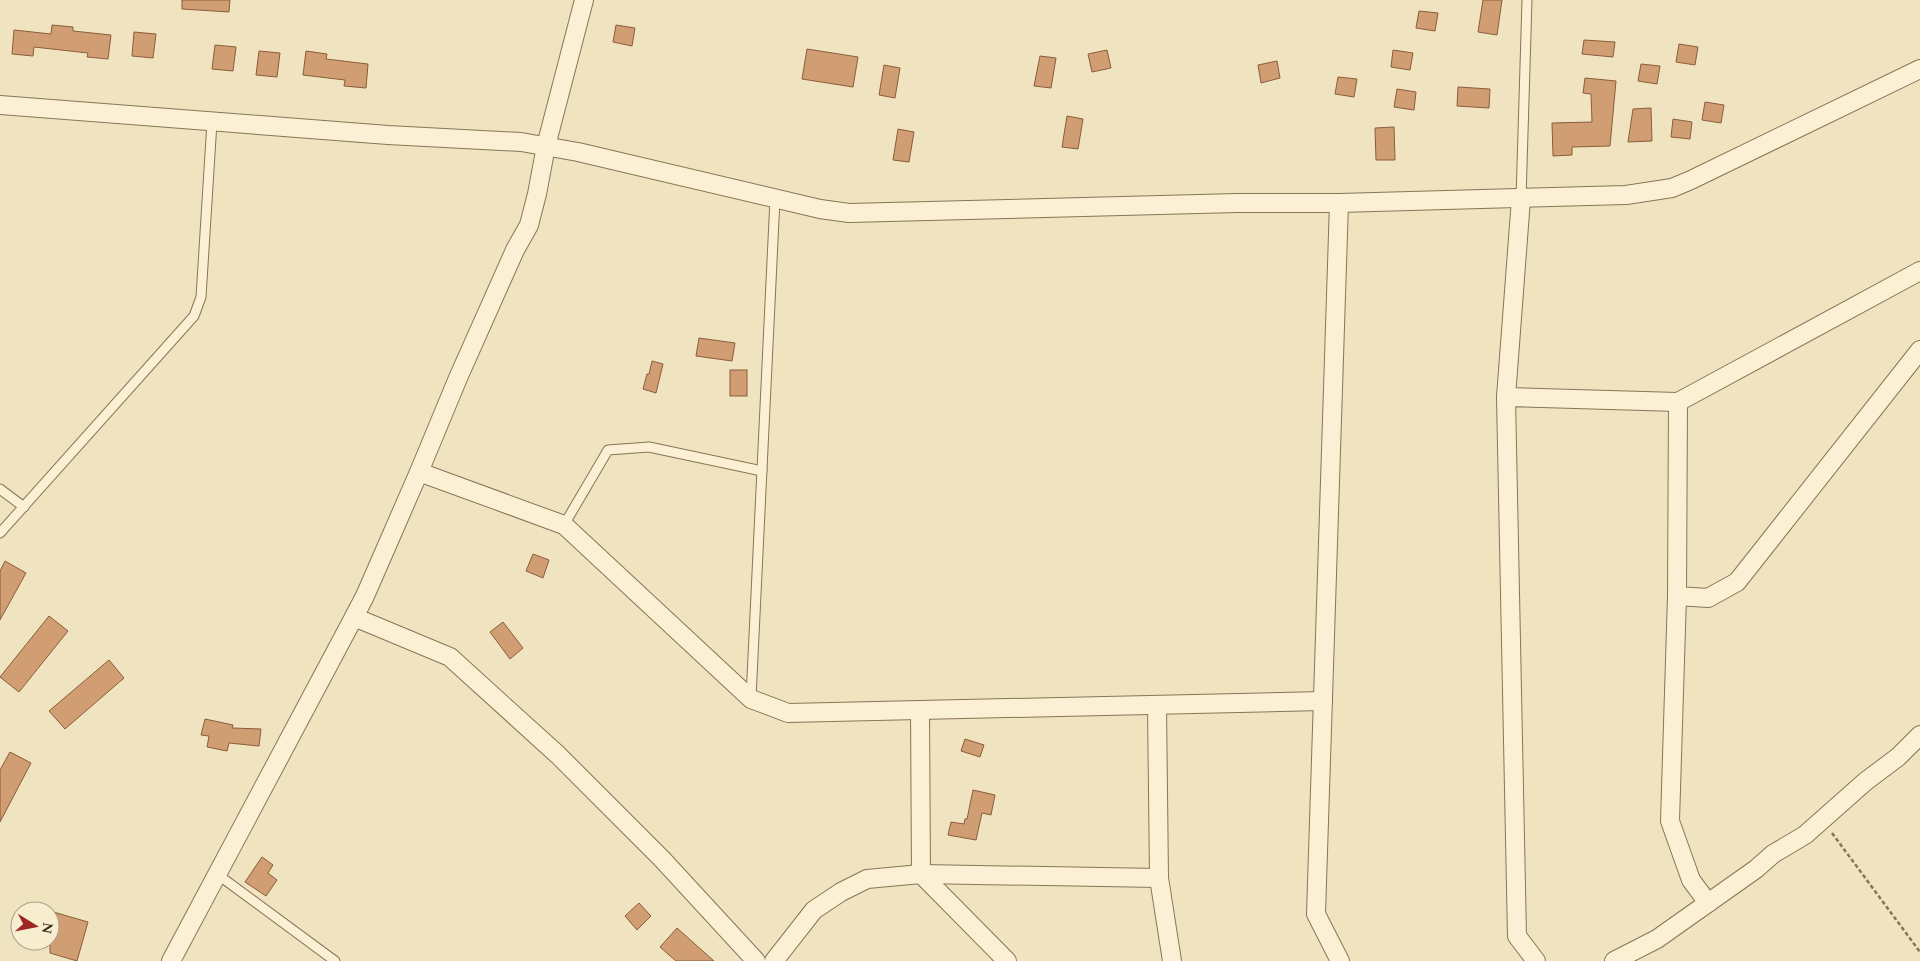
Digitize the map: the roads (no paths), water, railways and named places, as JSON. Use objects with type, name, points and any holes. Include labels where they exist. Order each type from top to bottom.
[{"type":"street","points":[[171,961],[365,596],[420,472],[458,378],[515,250],[529,224],[546,146],[584,0]]},
{"type":"street","points":[[0,105],[388,135],[521,142],[546,146],[820,209],[848,213],[1237,203],[1520,199],[1626,195],[1672,188],[1920,69]]},
{"type":"street","points":[[1520,199],[1506,397],[1518,936],[1536,961]]},
{"type":"street","points":[[1339,203],[1316,914],[1340,961]]},
{"type":"street","points":[[1506,397],[1678,402],[1920,271]]},
{"type":"street","points":[[1677,596],[1708,598],[1737,582],[1920,350]]},
{"type":"street","points":[[1678,402],[1677,596],[1670,822],[1691,880],[1708,903]]},
{"type":"street","points":[[420,472],[564,525],[750,699],[788,713],[1323,701]]},
{"type":"street","points":[[354,617],[450,657],[558,755],[662,859],[756,961]]},
{"type":"street","points":[[1156,705],[1159,878],[1172,961]]},
{"type":"street","points":[[920,710],[921,874],[1007,961]]},
{"type":"street","points":[[1614,961],[1656,940],[1756,869],[1773,854],[1805,835],[1866,781],[1898,757],[1920,735]]},
{"type":"street","points":[[774,961],[814,910],[841,892],[867,879],[921,874],[1159,878]]},
{"type":"lane","points":[[1520,199],[1527,0]]},
{"type":"lane","points":[[0,533],[194,316],[201,297],[212,122]]},
{"type":"lane","points":[[750,699],[775,199]]},
{"type":"lane","points":[[564,525],[608,450],[649,447],[762,471]]},
{"type":"lane","points":[[0,489],[24,507]]},
{"type":"lane","points":[[217,874],[334,961]]}]
